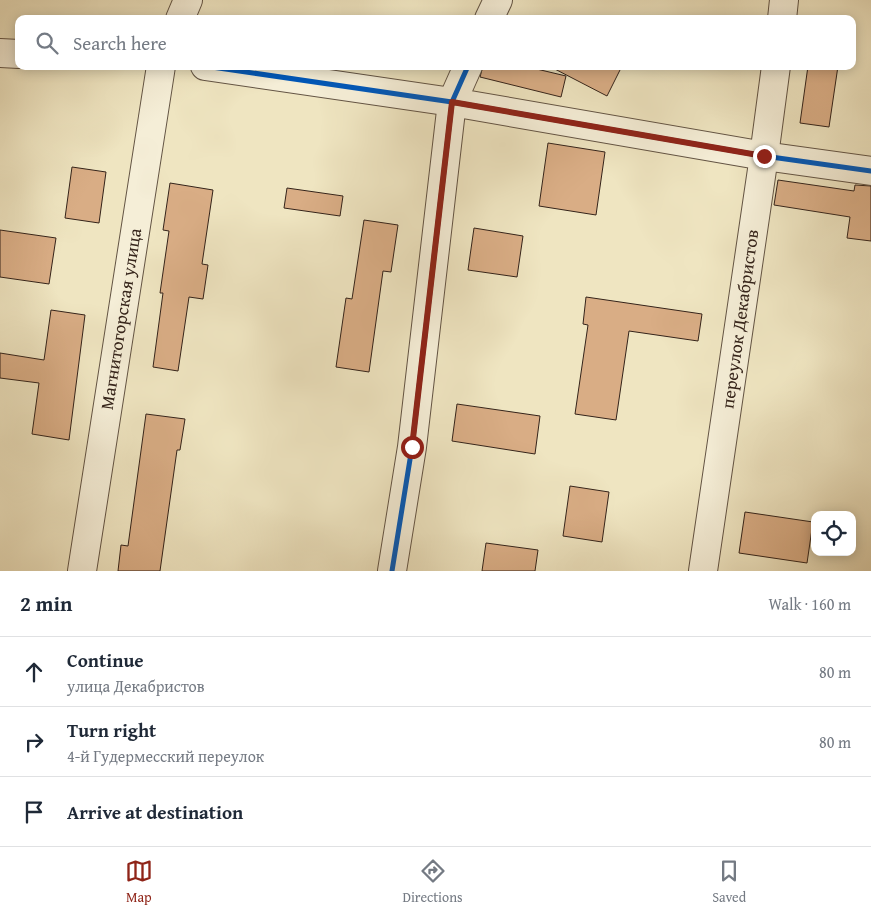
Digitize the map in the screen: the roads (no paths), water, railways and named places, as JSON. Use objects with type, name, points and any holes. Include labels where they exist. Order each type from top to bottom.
[{"type":"street","points":[[182,15],[188,0]]},
{"type":"street","points":[[491,15],[498,0]]},
{"type":"street","points":[[782,15],[784,0]]},
{"type":"street","points":[[0,53],[15,54]]},
{"type":"street","name":"Магнитогорская улица","points":[[82,571],[160,70]]},
{"type":"street","points":[[232,70],[452,102],[764,156],[871,171]]},
{"type":"street","points":[[392,571],[412,447],[452,102],[466,70]]},
{"type":"street","name":"переулок Декабристов","points":[[703,571],[775,70]]}]
